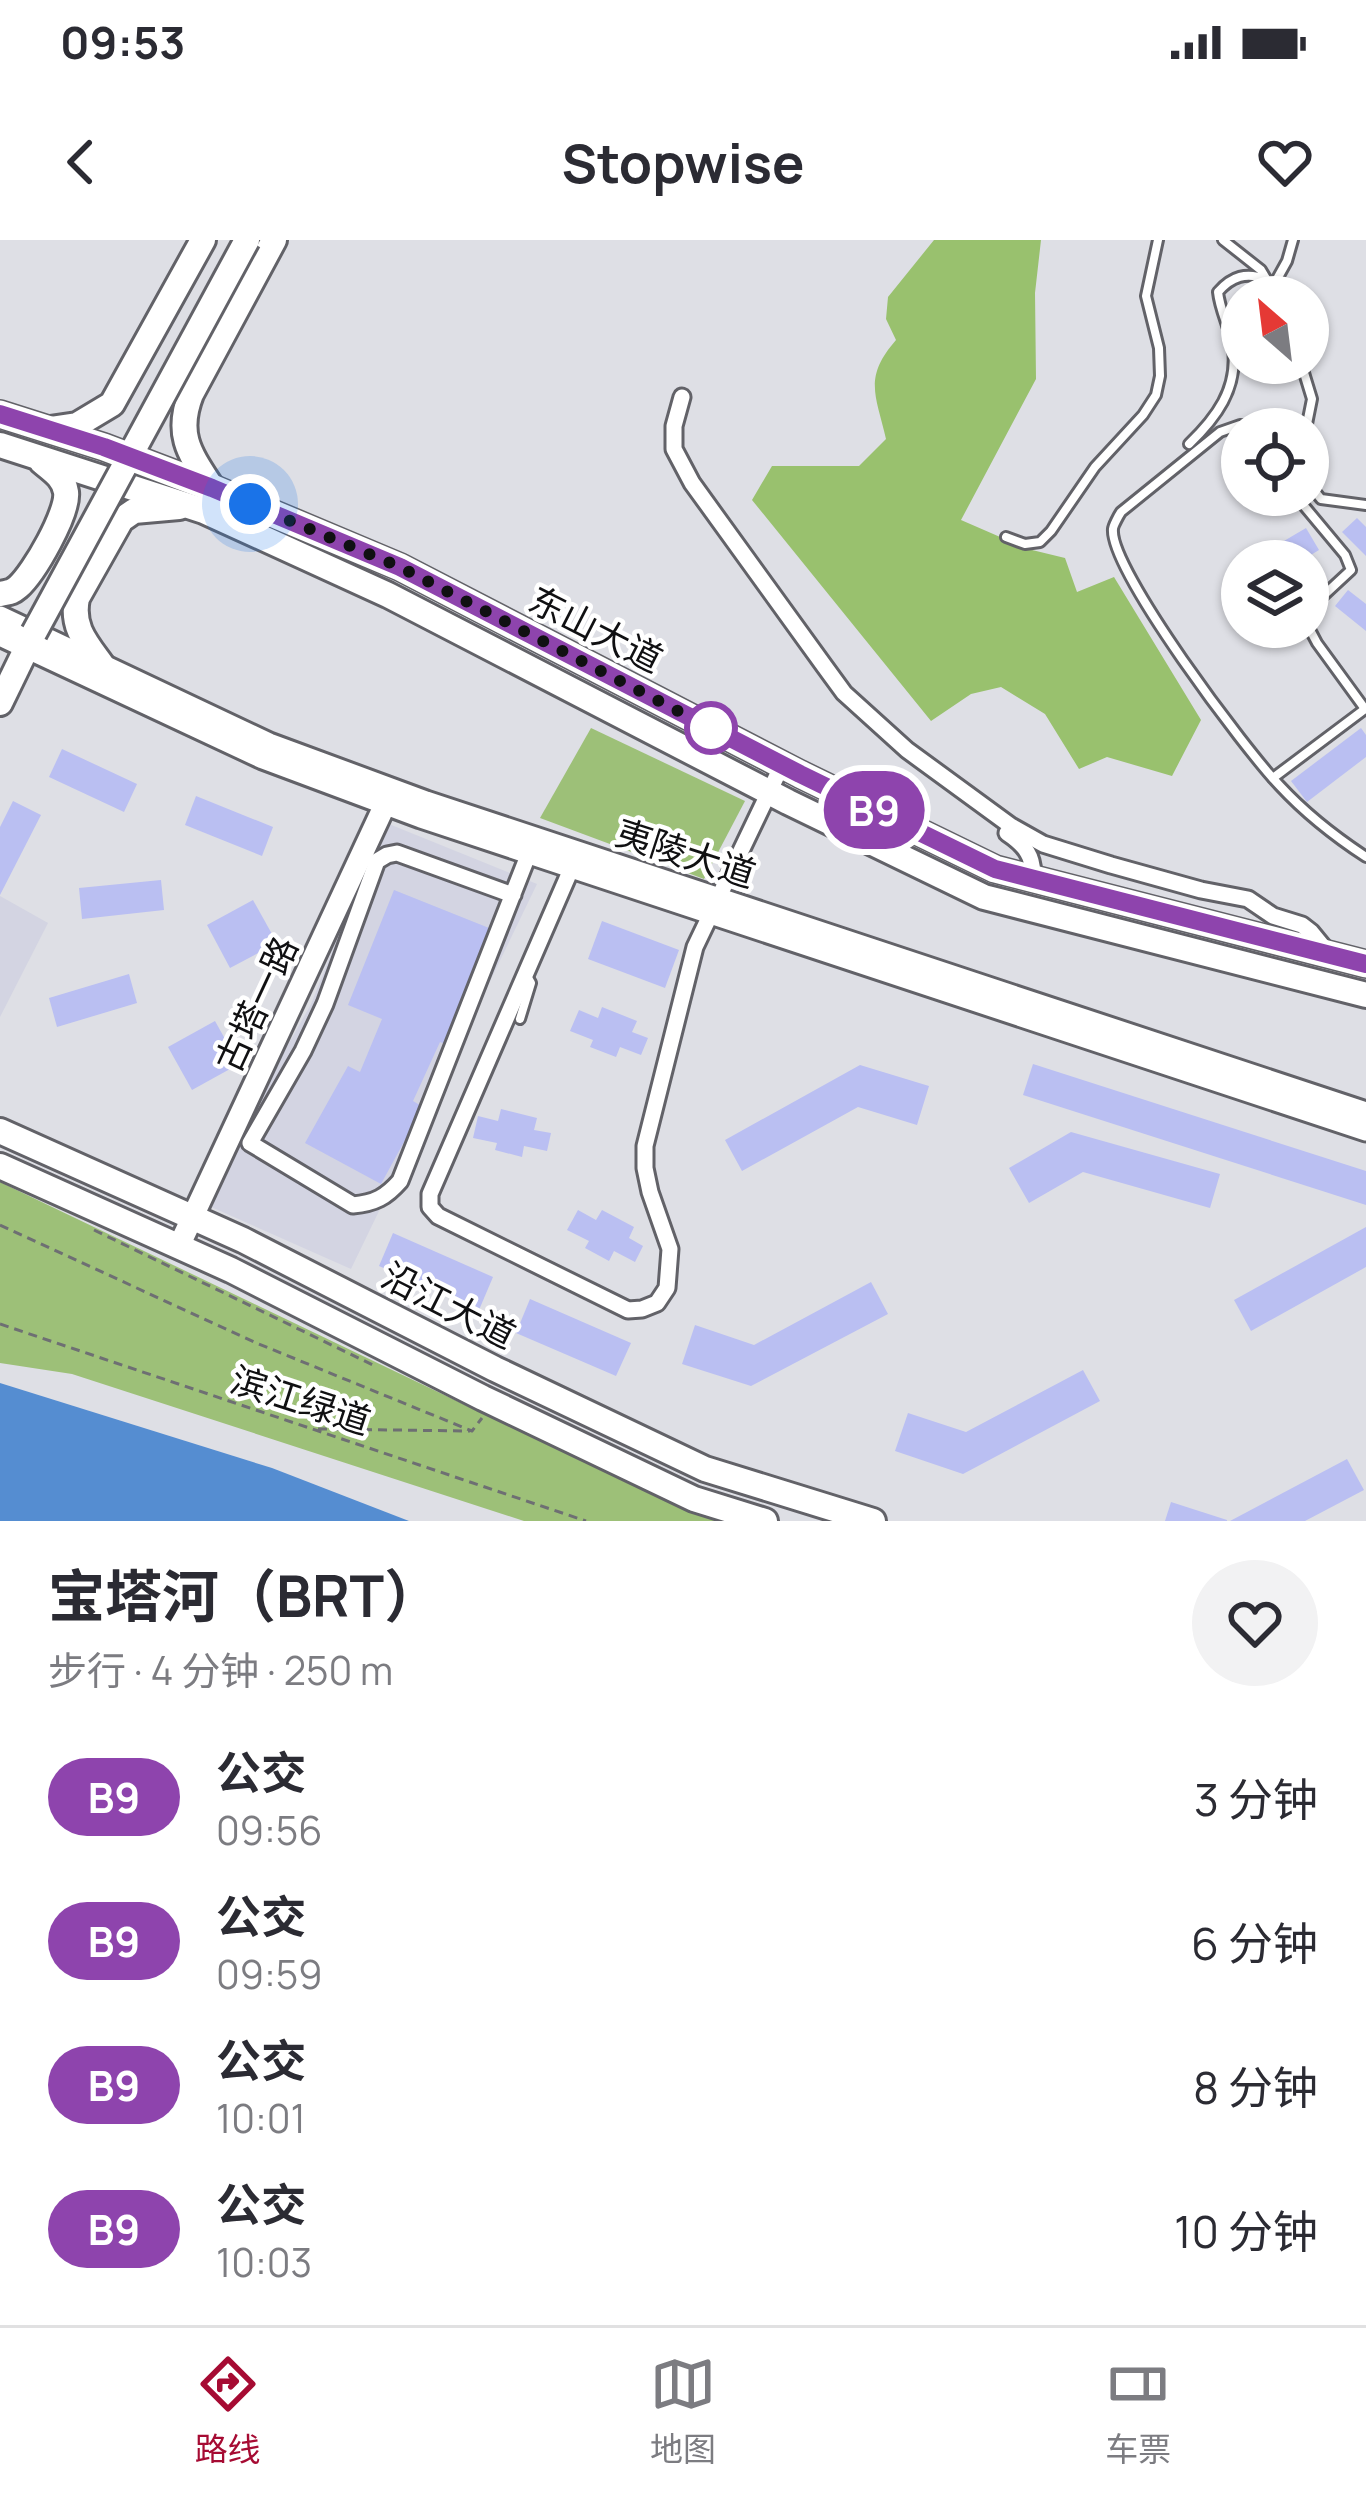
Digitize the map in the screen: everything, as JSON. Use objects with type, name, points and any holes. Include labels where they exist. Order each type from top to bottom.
[{"type":"main road","points":[[50,429],[77,425],[112,404],[203,240]]},
{"type":"main road","points":[[0,667],[229,240]]},
{"type":"main road","points":[[0,703],[16,633],[247,240]]},
{"type":"main road","points":[[102,665],[83,640],[74,613],[77,598],[122,520],[134,511],[208,499],[187,447],[183,419],[274,240]]},
{"type":"main road","name":"东山大道","points":[[0,414],[104,447],[769,792],[984,897],[1366,995]]},
{"type":"main road","name":"东山大道","points":[[0,446],[208,499],[400,567],[782,765],[995,869],[1366,964]]},
{"type":"main road","points":[[0,594],[16,588],[30,572],[64,510],[64,485],[36,457]]},
{"type":"main road","name":"夷陵大道","points":[[16,633],[102,665],[389,797],[529,853],[715,906],[1366,1113]]},
{"type":"main road","name":"夷陵大道","points":[[16,633],[263,758],[715,906],[1366,1130]]},
{"type":"main road","name":"古塔一路","points":[[179,1246],[389,797]]},
{"type":"main road","name":"沿江大道","points":[[0,1131],[243,1240],[495,1369],[705,1469],[873,1521]]},
{"type":"main road","name":"沿江大道","points":[[0,1166],[231,1270],[694,1499],[765,1521]]},
{"type":"street","points":[[682,397],[674,449],[692,483],[844,693],[882,729],[1002,820],[1043,844],[1201,890],[1248,898],[1273,916],[1302,925],[1329,954]]},
{"type":"street","points":[[572,868],[430,1194],[430,1207],[438,1216],[628,1310],[642,1309],[657,1303],[667,1288],[670,1249],[650,1192],[645,1146],[695,947],[782,765]]},
{"type":"street","points":[[1002,820],[1005,831],[1029,853],[1032,879]]},
{"type":"street","points":[[513,895],[397,853],[377,861],[326,1004],[250,1143],[353,1205],[386,1197],[400,1181],[513,895],[529,853]]},
{"type":"lane","points":[[1006,537],[1025,544],[1040,542],[1156,394],[1159,348],[1147,296],[1158,240]]},
{"type":"lane","points":[[1223,240],[1263,276]]},
{"type":"lane","points":[[1281,276],[1293,240]]},
{"type":"lane","points":[[1189,444],[1214,420],[1231,384]]},
{"type":"lane","points":[[1221,432],[1120,512],[1113,527],[1116,546],[1174,648],[1244,745],[1327,831],[1366,856]]},
{"type":"lane","points":[[1329,500],[1366,505]]},
{"type":"lane","points":[[1313,516],[1346,555],[1351,570],[1329,590]]},
{"type":"lane","points":[[1273,778],[1365,709],[1325,648]]},
{"type":"lane","points":[[520,1019],[531,983],[526,974]]},
{"type":"path","points":[[0,1225],[254,1342],[472,1431]]},
{"type":"path","name":"滨江绿道","points":[[0,1324],[586,1521]]},
{"type":"path","points":[[472,1431],[482,1418]]},
{"type":"path","points":[[313,1429],[472,1431]]},
{"type":"shaded area","points":[[384,822],[537,884],[351,1269],[200,1202],[311,1004]]},
{"type":"shaded area","points":[[0,896],[48,923],[0,1017]]},
{"type":"green space","points":[[934,240],[1041,240],[1035,293],[1036,379],[961,520],[1028,549],[1065,558],[1077,592],[1114,577],[1201,720],[1172,776],[1107,757],[1079,769],[1045,714],[1001,687],[971,694],[931,721],[752,500],[772,466],[859,466],[886,439],[875,387],[879,365],[896,340],[886,319],[888,297]]},
{"type":"green space","points":[[591,728],[745,801],[704,879],[540,818]]},
{"type":"green space","points":[[0,1182],[651,1494],[725,1521],[524,1521],[72,1374],[0,1363]]},
{"type":"water","points":[[0,1383],[272,1468],[409,1521],[0,1521]]},
{"type":"building","points":[[1357,518],[1366,527],[1366,556],[1342,532]]},
{"type":"building","points":[[1306,528],[1313,540],[1286,540]]},
{"type":"building","points":[[1348,590],[1366,604],[1366,631],[1335,606]]},
{"type":"building","points":[[1361,728],[1366,735],[1366,757],[1307,802],[1291,781]]},
{"type":"building","points":[[62,749],[137,784],[124,812],[49,777]]},
{"type":"building","points":[[196,796],[273,827],[262,856],[185,825]]},
{"type":"building","points":[[13,801],[41,815],[0,895],[0,827]]},
{"type":"building","points":[[161,880],[164,910],[82,919],[79,888]]},
{"type":"building","points":[[394,890],[494,930],[448,1045],[440,1042],[413,1101],[423,1107],[381,1184],[305,1143],[348,1066],[360,1072],[382,1019],[348,1005]]},
{"type":"building","points":[[253,900],[277,943],[230,968],[207,925]]},
{"type":"building","points":[[602,921],[679,950],[665,988],[588,959]]},
{"type":"building","points":[[129,974],[137,1003],[57,1027],[49,998]]},
{"type":"building","points":[[602,1007],[637,1021],[632,1032],[648,1038],[641,1055],[620,1047],[616,1057],[590,1047],[593,1040],[570,1031],[579,1010],[598,1018]]},
{"type":"building","points":[[215,1021],[239,1064],[192,1090],[168,1047]]},
{"type":"building","points":[[1033,1064],[1366,1171],[1366,1205],[1023,1095]]},
{"type":"building","points":[[860,1065],[929,1086],[917,1125],[858,1107],[742,1171],[725,1140]]},
{"type":"building","points":[[501,1109],[537,1118],[534,1130],[551,1133],[547,1151],[524,1146],[522,1157],[495,1150],[497,1143],[473,1138],[478,1116],[498,1121]]},
{"type":"building","points":[[1071,1132],[1220,1174],[1210,1208],[1083,1172],[1029,1203],[1009,1168]]},
{"type":"building","points":[[578,1210],[596,1220],[602,1210],[634,1227],[629,1238],[643,1246],[635,1262],[614,1251],[609,1261],[585,1248],[589,1241],[567,1230]]},
{"type":"building","points":[[1366,1227],[1366,1267],[1251,1331],[1234,1300]]},
{"type":"building","points":[[393,1233],[493,1277],[479,1310],[379,1266]]},
{"type":"building","points":[[871,1282],[888,1314],[751,1386],[682,1364],[695,1325],[754,1345]]},
{"type":"building","points":[[530,1299],[631,1343],[616,1376],[516,1333]]},
{"type":"building","points":[[1083,1370],[1100,1401],[963,1474],[895,1451],[908,1413],[966,1432]]},
{"type":"building","points":[[1347,1459],[1364,1490],[1305,1521],[1230,1521]]},
{"type":"building","points":[[1171,1502],[1227,1520],[1227,1521],[1165,1521]]},
{"type":"bus line","name":"B9","points":[[0,414],[212,488],[400,567],[995,869],[1366,964]]},
{"type":"route","points":[[250,504],[400,567],[711,728]]}]
